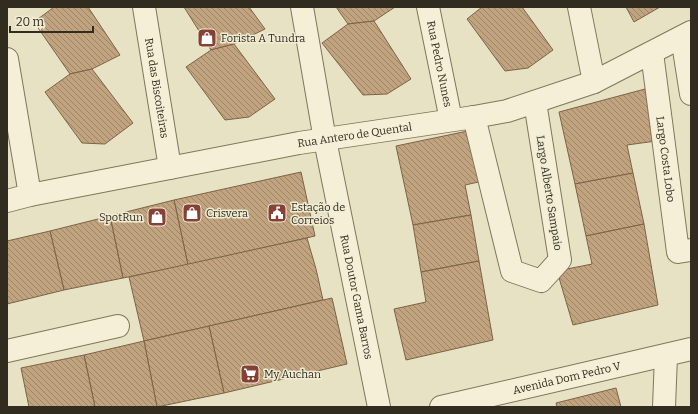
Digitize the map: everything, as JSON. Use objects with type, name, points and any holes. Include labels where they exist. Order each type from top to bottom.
[{"type":"street","name":"Rua das Biscoiteiras","points":[[144,7],[170,168]]},
{"type":"street","name":"Rua Doutor Gama Barros","points":[[302,7],[325,140],[379,407]]},
{"type":"street","name":"Rua Pedro Nunes","points":[[428,7],[451,120]]},
{"type":"street","points":[[579,7],[594,82]]},
{"type":"street","name":"Rua Antero de Quental","points":[[7,201],[30,195],[299,143],[474,117],[506,110],[594,82],[687,34]]},
{"type":"street","points":[[687,34],[691,94]]},
{"type":"street","name":"Largo Costa Lobo","points":[[652,53],[678,252],[691,250]]},
{"type":"street","points":[[7,59],[30,195]]},
{"type":"street","name":"Largo Alberto Sampaio","points":[[474,117],[512,271],[541,281],[560,260],[535,102]]},
{"type":"street","points":[[7,351],[118,326]]},
{"type":"street","name":"Avenida Dom Pedro V","points":[[441,407],[691,349]]},
{"type":"street","points":[[664,407],[666,356]]},
{"type":"building","points":[[54,7],[88,7],[120,55],[92,69],[70,74],[34,22]]},
{"type":"building","points":[[184,7],[249,7],[265,29],[234,44],[211,50]]},
{"type":"building","points":[[336,7],[395,7],[374,21],[348,24]]},
{"type":"building","points":[[482,7],[522,7],[553,50],[528,68],[505,71],[467,19]]},
{"type":"building","points":[[626,7],[660,7],[634,22]]},
{"type":"building","points":[[374,21],[411,79],[387,94],[363,95],[322,43],[348,24]]},
{"type":"building","points":[[234,44],[275,99],[249,117],[225,120],[186,67],[211,50]]},
{"type":"building","points":[[92,69],[133,123],[105,144],[82,143],[45,92],[70,74]]},
{"type":"building","points":[[645,89],[656,141],[627,145],[633,173],[575,184],[559,112]]},
{"type":"building","points":[[482,128],[492,179],[465,185],[471,215],[413,225],[396,146]]},
{"type":"building","points":[[301,172],[315,236],[188,265],[174,200]]},
{"type":"building","points":[[633,173],[644,224],[586,236],[575,184]]},
{"type":"building","points":[[174,200],[188,265],[123,278],[110,216]]},
{"type":"building","points":[[471,215],[479,261],[421,272],[413,225]]},
{"type":"building","points":[[110,216],[123,278],[64,290],[50,231]]},
{"type":"building","points":[[644,224],[658,305],[573,325],[557,271],[592,264],[586,236]]},
{"type":"building","points":[[50,231],[64,290],[7,304],[7,241]]},
{"type":"building","points":[[307,238],[323,300],[144,341],[129,277]]},
{"type":"building","points":[[479,261],[493,340],[406,360],[394,309],[426,302],[421,272]]},
{"type":"building","points":[[332,298],[347,364],[224,393],[209,326]]},
{"type":"building","points":[[209,326],[224,393],[157,407],[144,341]]},
{"type":"building","points":[[144,341],[157,407],[95,407],[84,355]]},
{"type":"building","points":[[84,355],[95,407],[29,407],[21,368]]},
{"type":"building","points":[[616,388],[621,407],[557,407],[556,403]]},
{"type":"place","name":"Forista A Tundra","points":[[207,38]]},
{"type":"place","name":"Crisvera","points":[[192,213]]},
{"type":"place","name":"Estação de Correios","points":[[277,213]]},
{"type":"place","name":"SpotRun","points":[[157,217]]},
{"type":"place","name":"My Auchan","points":[[250,374]]}]
